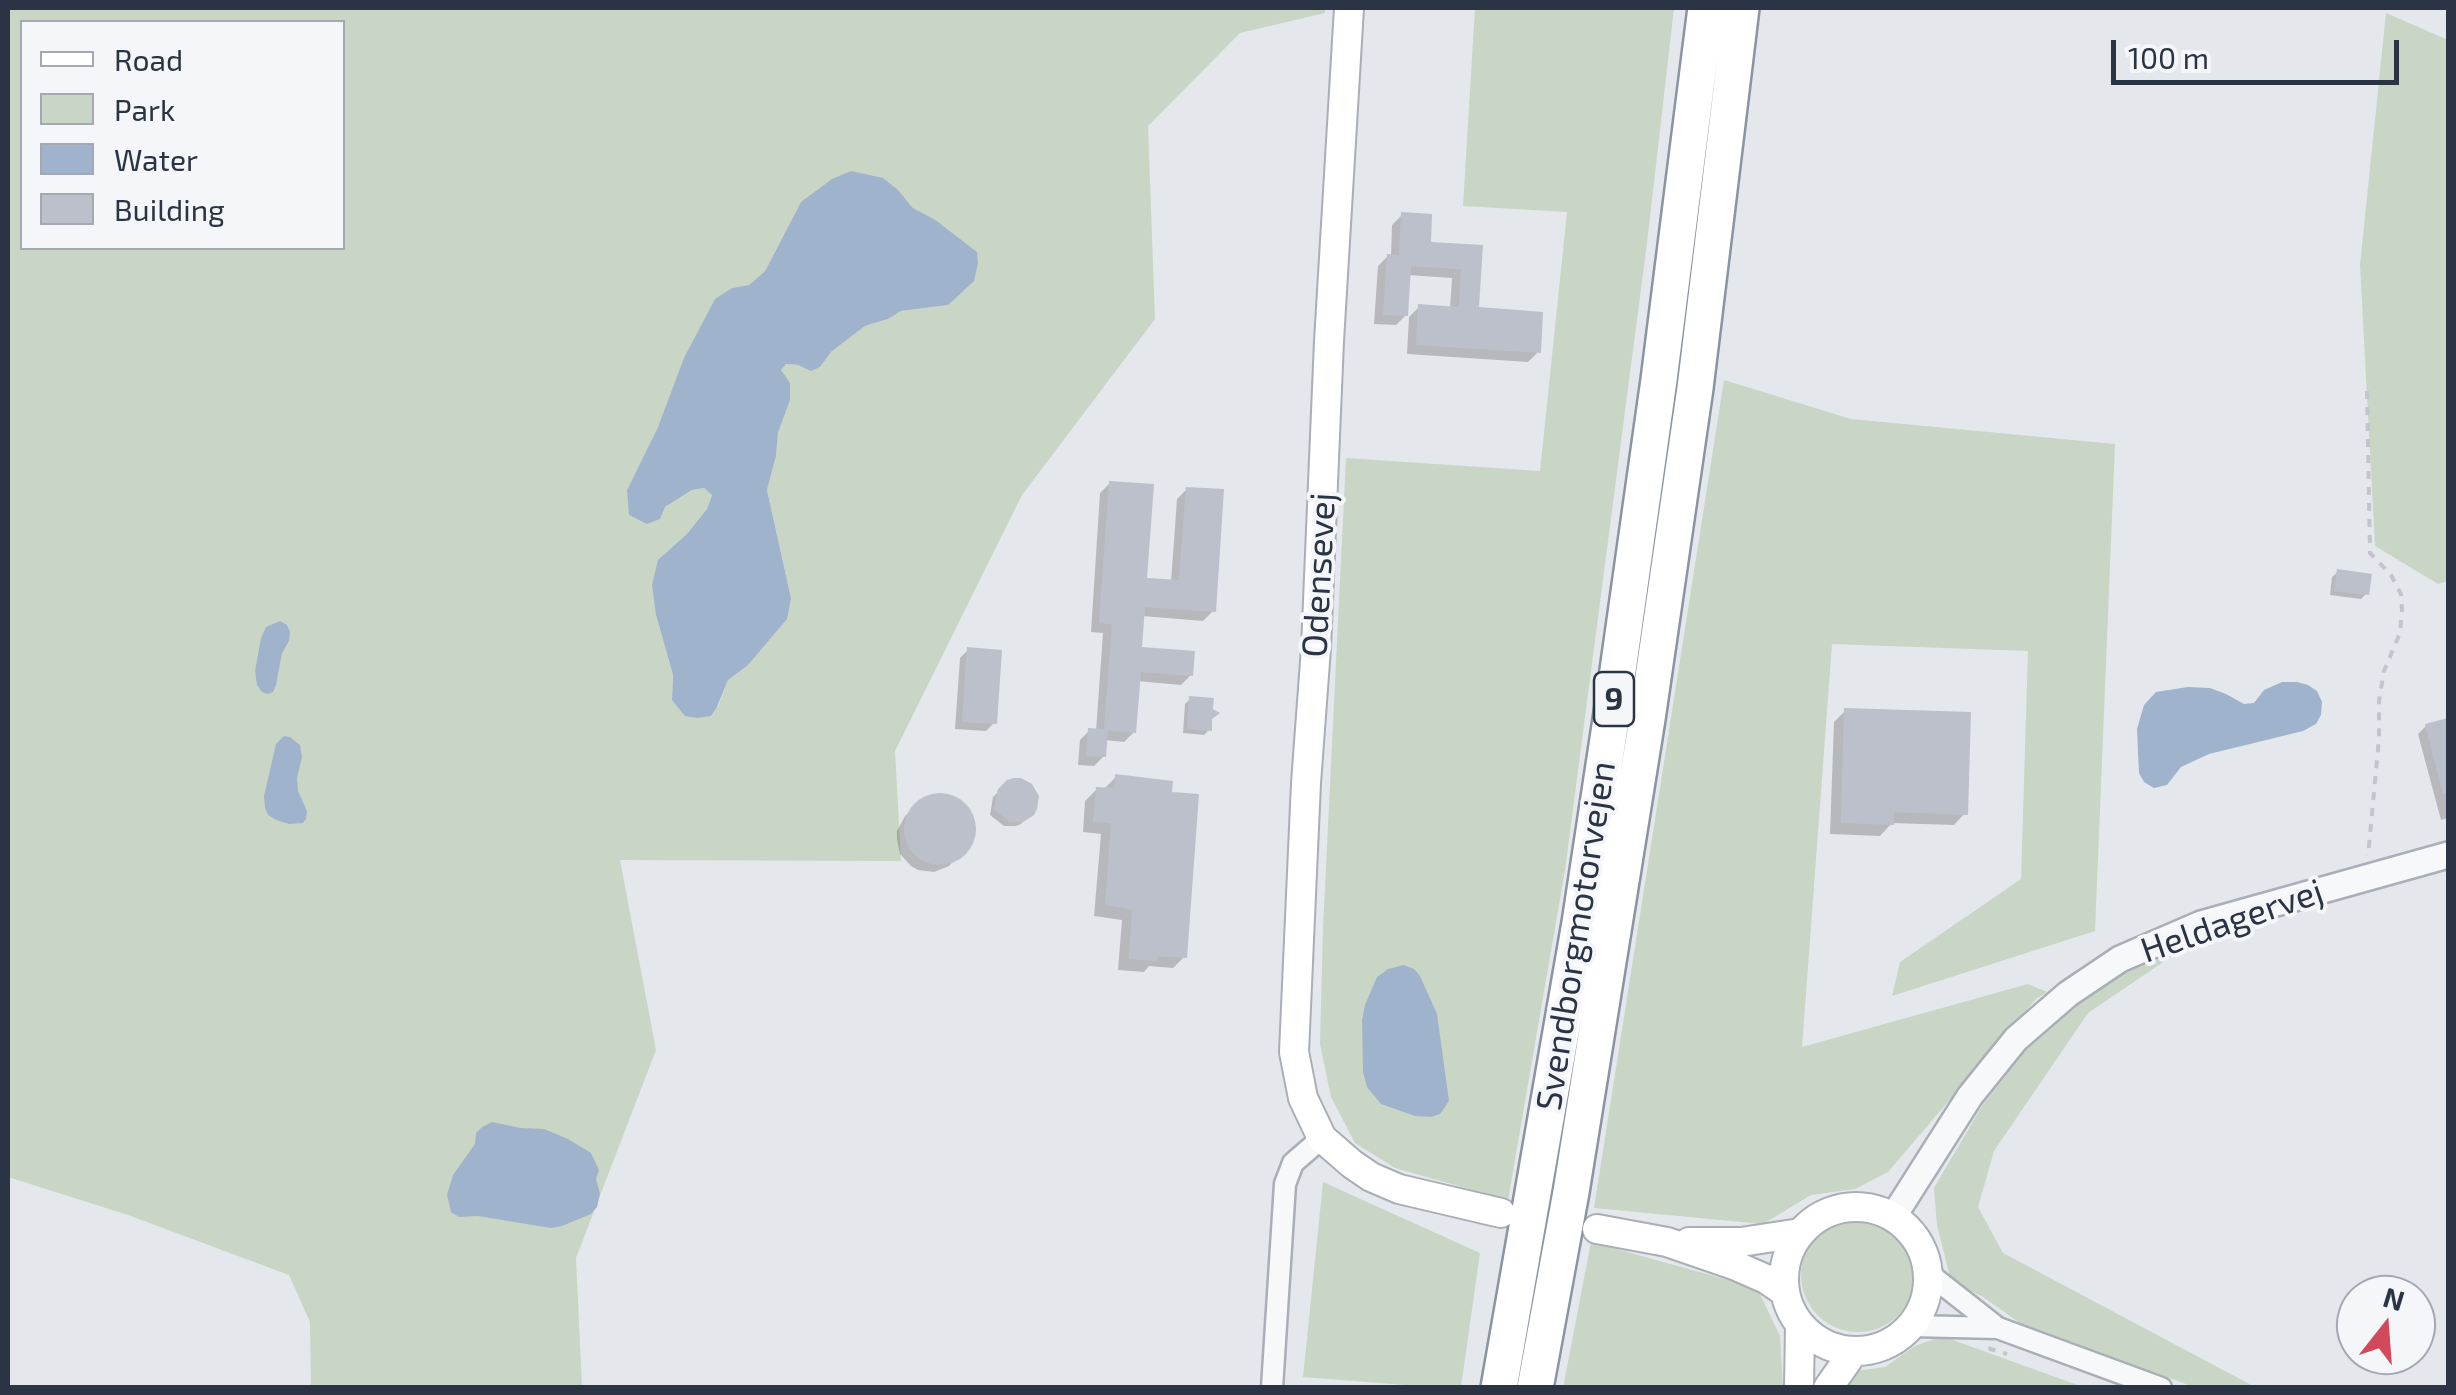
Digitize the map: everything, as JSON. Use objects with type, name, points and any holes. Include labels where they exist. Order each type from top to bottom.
[{"type":"highway","name":"Svendborgmotorvejen","points":[[1500,1388],[1612,712],[1706,8]]},
{"type":"highway","name":"Svendborgmotorvejen","points":[[1535,1388],[1571,1192],[1647,719],[1695,388],[1742,8]]},
{"type":"main road","name":"Odensevej","points":[[1349,8],[1328,341],[1294,1052],[1302,1098],[1322,1138],[1352,1164],[1398,1190],[1500,1213]]},
{"type":"main road","points":[[1854,1206],[1893,1216],[1918,1241],[1928,1273],[1925,1302],[1911,1326],[1895,1340],[1875,1349],[1854,1352],[1815,1339],[1793,1315],[1785,1292],[1786,1261],[1800,1233],[1815,1219],[1854,1206]]},
{"type":"main road","points":[[1597,1229],[1667,1242],[1734,1265],[1785,1292]]},
{"type":"main road","points":[[1667,1242],[1741,1242],[1800,1233]]},
{"type":"main road","points":[[1799,1388],[1800,1325]]},
{"type":"main road","points":[[1828,1388],[1854,1352]]},
{"type":"street","name":"Heldagervej","points":[[1893,1216],[1970,1096],[2016,1039],[2068,994],[2120,959],[2201,924],[2448,855]]},
{"type":"street","points":[[1272,1388],[1285,1184],[1293,1164],[1322,1138]]},
{"type":"street","points":[[1928,1273],[1998,1328],[2160,1388]]},
{"type":"street","points":[[1911,1326],[1998,1328]]},
{"type":"path","points":[[2366,878],[2380,700],[2384,672],[2400,633],[2402,610],[2401,594],[2391,575],[2370,553],[2367,391]]},
{"type":"green space","points":[[8,8],[1325,8],[1325,13],[1240,33],[1148,126],[1155,319],[1022,495],[895,751],[901,861],[620,860],[656,1050],[576,1258],[582,1387],[311,1387],[310,1322],[289,1275],[128,1215],[8,1177]],"holes":[[[898,190],[913,208],[934,219],[948,305],[901,311],[865,326],[831,352],[820,367],[785,364],[780,370],[790,400],[778,433],[767,490],[791,598],[747,666],[728,680],[718,707],[672,700],[673,675],[656,615],[686,535],[707,509],[712,494],[704,488],[692,490],[665,507],[627,490],[732,288],[749,285],[765,271],[801,202]]]},
{"type":"green space","points":[[1475,8],[1674,8],[1565,870],[1508,1200],[1395,1168],[1355,1143],[1331,1097],[1320,1044],[1346,458],[1540,471],[1567,212],[1463,206]]},
{"type":"green space","points":[[2386,13],[2448,40],[2448,581],[2438,584],[2375,546],[2360,265]]},
{"type":"green space","points":[[1724,380],[1851,419],[2115,444],[2095,931],[1892,996],[1900,962],[2021,879],[2028,651],[1832,644],[1802,1047],[2028,984],[2047,992],[2036,999],[1888,1172],[1855,1189],[1811,1195],[1763,1224],[1594,1208]]},
{"type":"green space","points":[[2184,948],[2088,1013],[1994,1151],[1978,1207],[2003,1253],[2255,1387],[2194,1387],[2020,1323],[1951,1281],[1937,1225],[1934,1188],[1982,1106],[2052,1018],[2130,960]]},
{"type":"green space","points":[[1323,1182],[1480,1253],[1461,1387],[1303,1377]]},
{"type":"green space","points":[[1858,1218],[1880,1223],[1898,1235],[1910,1253],[1915,1275],[1910,1297],[1898,1315],[1880,1327],[1858,1332],[1836,1327],[1818,1315],[1806,1297],[1801,1275],[1806,1253],[1818,1235],[1836,1223]]},
{"type":"green space","points":[[1591,1242],[1757,1288],[1780,1336],[1783,1387],[1563,1388]]},
{"type":"green space","points":[[1942,1336],[2083,1387],[1839,1388],[1848,1372],[1885,1367],[1915,1346]]},
{"type":"water","points":[[851,171],[883,178],[913,208],[977,252],[974,281],[948,305],[901,311],[865,326],[831,352],[820,367],[811,371],[786,364],[781,370],[790,383],[790,400],[778,433],[767,490],[791,598],[787,619],[747,666],[728,680],[711,716],[685,716],[672,700],[673,675],[652,585],[658,560],[686,535],[707,509],[712,495],[704,488],[692,490],[665,507],[660,519],[647,524],[629,515],[627,490],[658,427],[684,358],[715,299],[732,288],[749,285],[765,271],[801,202],[832,179]]},
{"type":"water","points":[[280,621],[287,625],[289,641],[282,653],[276,685],[268,694],[257,685],[255,671],[266,627]]},
{"type":"water","points":[[2282,682],[2297,682],[2317,691],[2322,702],[2316,724],[2303,731],[2209,754],[2181,767],[2167,785],[2154,788],[2144,782],[2139,773],[2137,729],[2144,705],[2156,692],[2210,688],[2244,704],[2254,703],[2264,690]]},
{"type":"water","points":[[284,736],[300,745],[298,791],[307,811],[303,823],[276,820],[265,808],[264,796],[276,744]]},
{"type":"water","points":[[1404,965],[1420,976],[1437,1014],[1449,1101],[1440,1114],[1431,1117],[1415,1116],[1381,1104],[1367,1087],[1363,1072],[1365,1005],[1377,977]]},
{"type":"water","points":[[492,1122],[544,1129],[591,1153],[599,1170],[596,1179],[600,1194],[591,1214],[551,1228],[478,1216],[459,1217],[451,1212],[447,1195],[453,1175],[475,1144],[476,1133]]},
{"type":"building","points":[[1401,212],[1432,214],[1431,242],[1483,245],[1479,307],[1543,312],[1541,353],[1416,345],[1418,304],[1459,307],[1461,269],[1411,266],[1408,316],[1383,315],[1387,254],[1399,255]]},
{"type":"building","points":[[1109,481],[1154,484],[1147,578],[1179,580],[1186,487],[1224,489],[1216,612],[1145,607],[1142,647],[1195,651],[1193,676],[1141,672],[1136,733],[1108,731],[1106,757],[1086,756],[1088,728],[1104,729],[1112,624],[1099,623]]},
{"type":"building","points":[[2337,569],[2372,574],[2369,595],[2334,591]]},
{"type":"building","points":[[967,647],[1002,650],[997,724],[962,722]]},
{"type":"building","points":[[1189,696],[1214,698],[1213,709],[1220,713],[1212,719],[1212,731],[1187,729]]},
{"type":"building","points":[[1844,708],[1971,712],[1968,815],[1894,812],[1894,825],[1841,823]]},
{"type":"building","points":[[2448,718],[2448,793],[2443,794],[2425,724]]},
{"type":"building","points":[[1115,774],[1173,781],[1172,792],[1199,794],[1187,958],[1129,959],[1132,909],[1105,905],[1111,823],[1093,822],[1096,787],[1114,788]]},
{"type":"building","points":[[1014,778],[1032,784],[1039,796],[1034,815],[1023,822],[1010,822],[994,809],[998,789]]},
{"type":"building","points":[[940,793],[965,804],[976,829],[965,854],[940,865],[915,854],[904,829],[915,804]]}]
